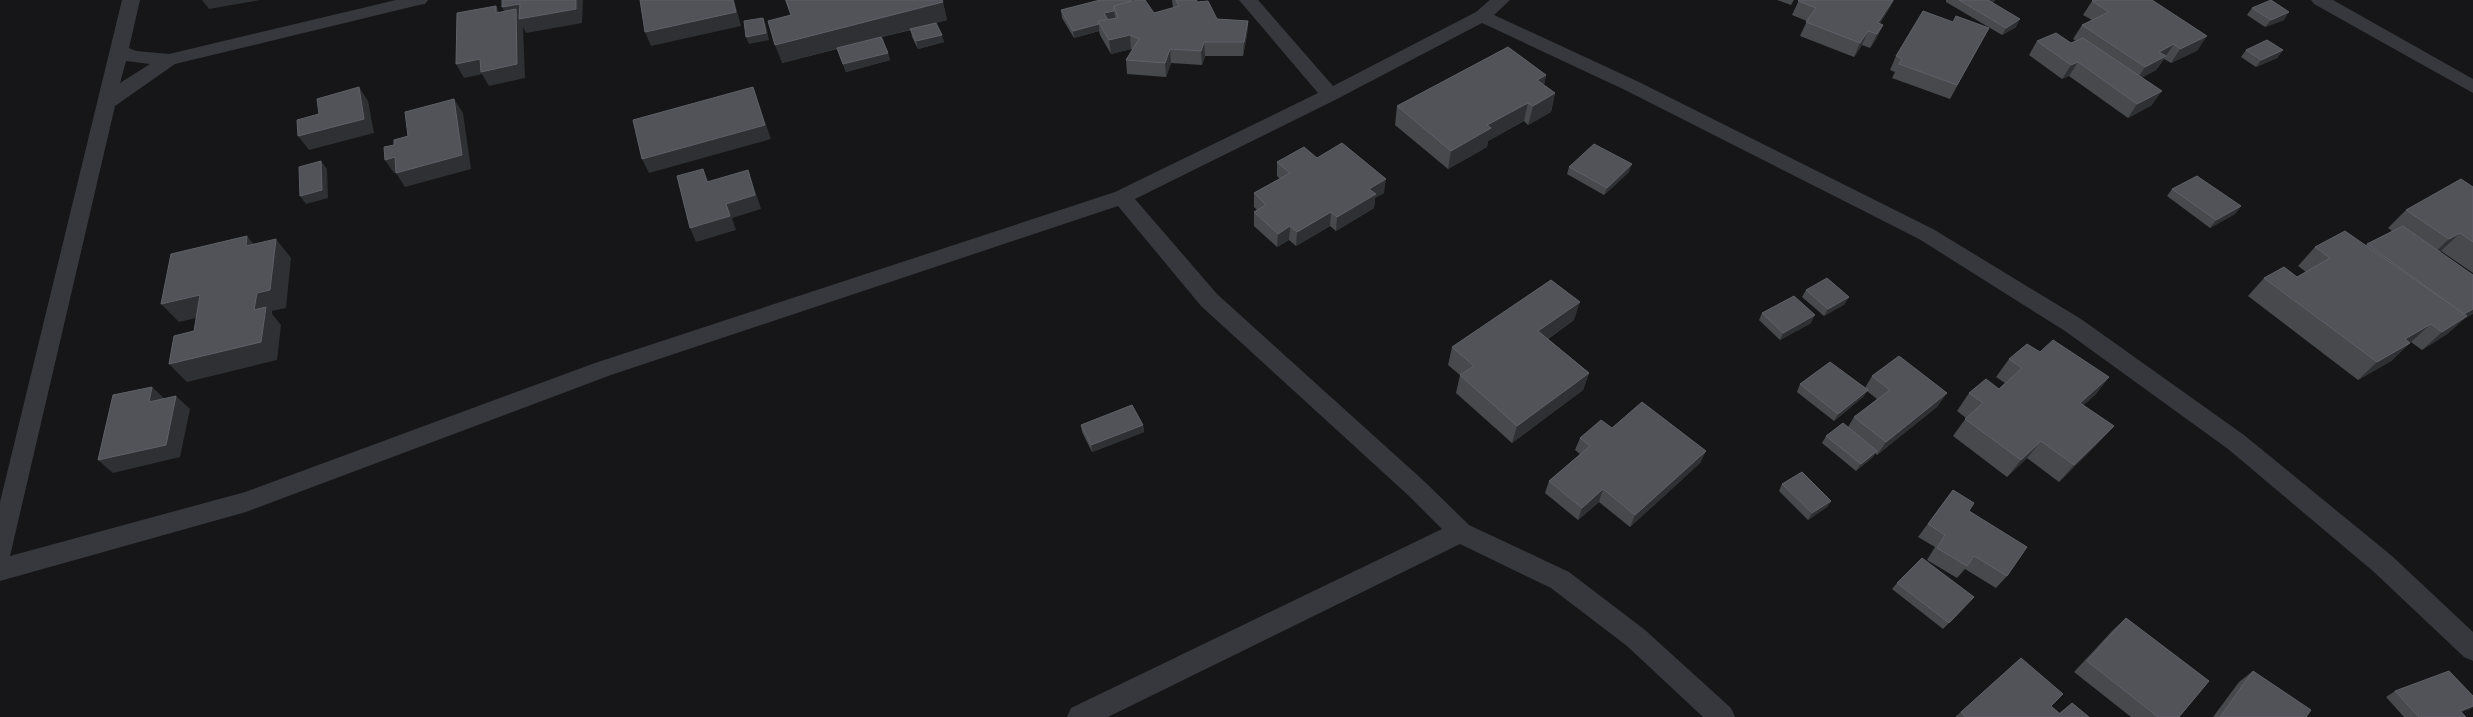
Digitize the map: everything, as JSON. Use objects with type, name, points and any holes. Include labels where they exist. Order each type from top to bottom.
[{"type":"street","points":[[0,552],[131,0]]},
{"type":"street","points":[[118,51],[133,56],[169,60],[420,0]]},
{"type":"street","points":[[1248,0],[1330,95]]},
{"type":"street","points":[[0,570],[246,502],[603,369],[1122,197],[1330,95],[1482,16],[1501,0]]},
{"type":"street","points":[[2320,0],[2473,87]]},
{"type":"street","points":[[1482,16],[1632,86],[1926,234],[2073,325],[2236,442],[2383,564],[2473,649]]},
{"type":"street","points":[[107,103],[122,91],[169,60]]},
{"type":"street","points":[[1122,197],[1209,300],[1417,489],[1460,532],[1560,580],[1636,638],[1722,717]]},
{"type":"street","points":[[1080,717],[1460,532]]},
{"type":"building","points":[[502,0],[576,0],[576,9],[519,19],[520,4],[502,7]]},
{"type":"building","points":[[640,0],[733,0],[736,12],[645,32]]},
{"type":"building","points":[[786,0],[942,0],[943,2],[775,45],[768,21],[791,15]]},
{"type":"building","points":[[1100,0],[1132,1],[1114,6],[1114,11],[1104,13],[1108,20],[1098,21],[1099,24],[1073,31],[1061,10]]},
{"type":"building","points":[[1136,0],[1145,0],[1154,13],[1179,6],[1176,0],[1196,0],[1198,2],[1208,1],[1217,19],[1248,21],[1244,42],[1204,42],[1201,51],[1170,49],[1165,63],[1126,60],[1139,39],[1130,35],[1109,40],[1098,21],[1118,18],[1114,6]]},
{"type":"building","points":[[1893,0],[1878,23],[1883,25],[1877,34],[1868,31],[1860,43],[1806,22],[1816,8],[1798,1]]},
{"type":"building","points":[[1959,0],[1988,0],[2020,19],[2006,28]]},
{"type":"building","points":[[2152,0],[2207,36],[2180,49],[2174,44],[2159,52],[2166,56],[2145,67],[2082,25],[2109,12],[2092,1]]},
{"type":"building","points":[[2271,0],[2289,12],[2271,20],[2252,8]]},
{"type":"building","points":[[496,6],[496,13],[516,9],[517,64],[481,72],[480,59],[456,64],[457,13]]},
{"type":"building","points":[[1923,11],[1953,22],[1956,16],[1989,28],[1957,85],[1899,64],[1902,59],[1896,56]]},
{"type":"building","points":[[763,18],[766,33],[746,37],[744,21]]},
{"type":"building","points":[[936,23],[942,35],[916,41],[910,29]]},
{"type":"building","points":[[2056,33],[2071,43],[2083,38],[2162,91],[2137,104],[2078,62],[2071,65],[2037,41]]},
{"type":"building","points":[[881,37],[888,53],[843,64],[837,48]]},
{"type":"building","points":[[2267,40],[2283,50],[2261,60],[2246,50]]},
{"type":"building","points":[[1508,47],[1546,75],[1537,80],[1555,93],[1533,106],[1528,103],[1487,125],[1491,128],[1451,151],[1397,106]]},
{"type":"building","points":[[359,87],[364,119],[298,136],[297,120],[319,114],[317,99]]},
{"type":"building","points":[[753,87],[765,125],[642,159],[633,120]]},
{"type":"building","points":[[454,99],[462,155],[396,173],[395,157],[385,160],[384,147],[394,145],[394,140],[408,136],[405,112]]},
{"type":"building","points":[[1342,143],[1386,179],[1369,189],[1376,194],[1337,217],[1331,212],[1297,232],[1290,226],[1278,234],[1254,212],[1266,205],[1254,193],[1290,173],[1277,162],[1304,147],[1317,158]]},
{"type":"building","points":[[1594,144],[1632,164],[1607,188],[1569,167]]},
{"type":"building","points":[[321,161],[322,190],[300,196],[299,167]]},
{"type":"building","points":[[703,169],[707,182],[748,170],[755,195],[726,204],[730,216],[690,228],[677,176]]},
{"type":"building","points":[[2197,176],[2241,206],[2216,220],[2172,189]]},
{"type":"building","points":[[2461,179],[2473,187],[2473,242],[2460,233],[2449,239],[2406,210]]},
{"type":"building","points":[[2403,226],[2473,275],[2473,309],[2464,314],[2367,244]]},
{"type":"building","points":[[2345,231],[2467,316],[2442,332],[2431,324],[2405,339],[2410,343],[2377,362],[2264,278],[2284,267],[2297,277],[2330,258],[2315,247]]},
{"type":"building","points":[[247,236],[246,246],[276,239],[270,290],[257,293],[254,310],[266,307],[261,342],[169,364],[174,336],[194,331],[200,295],[161,304],[171,254]]},
{"type":"building","points":[[1827,278],[1849,297],[1828,309],[1806,290]]},
{"type":"building","points":[[1551,280],[1580,302],[1538,331],[1589,373],[1517,426],[1460,375],[1474,366],[1452,347]]},
{"type":"building","points":[[1794,296],[1815,315],[1783,333],[1762,313]]},
{"type":"building","points":[[2053,340],[2109,377],[2080,403],[2114,426],[2074,465],[2041,441],[2021,460],[1965,419],[1983,403],[1969,393],[1986,379],[1999,389],[2022,368],[2009,359],[2027,344],[2040,352]]},
{"type":"building","points":[[1899,356],[1947,393],[1886,442],[1854,417],[1890,390],[1872,376]]},
{"type":"building","points":[[1830,362],[1868,390],[1838,414],[1800,384]]},
{"type":"building","points":[[152,387],[149,402],[176,396],[166,445],[98,460],[113,395]]},
{"type":"building","points":[[1642,402],[1706,451],[1635,515],[1603,489],[1582,508],[1549,481],[1590,446],[1580,438],[1601,420],[1612,428]]},
{"type":"building","points":[[1132,405],[1143,425],[1091,445],[1081,425]]},
{"type":"building","points":[[1843,423],[1877,451],[1861,464],[1826,436]]},
{"type":"building","points":[[1802,472],[1831,501],[1812,513],[1782,484]]},
{"type":"building","points":[[1953,490],[1974,503],[1969,511],[2027,547],[2007,576],[1974,556],[1967,566],[1937,548],[1945,535],[1928,524]]},
{"type":"building","points":[[1922,558],[1974,597],[1949,623],[1897,583]]},
{"type":"building","points":[[2126,618],[2209,681],[2179,717],[2158,717],[2087,661]]},
{"type":"building","points":[[2021,658],[2063,694],[2051,706],[2060,714],[2072,703],[2089,717],[1966,717],[1961,712]]},
{"type":"building","points":[[2253,671],[2311,710],[2306,717],[2220,717]]},
{"type":"building","points":[[2449,671],[2473,696],[2473,706],[2460,711],[2466,717],[2419,717],[2395,691]]}]
